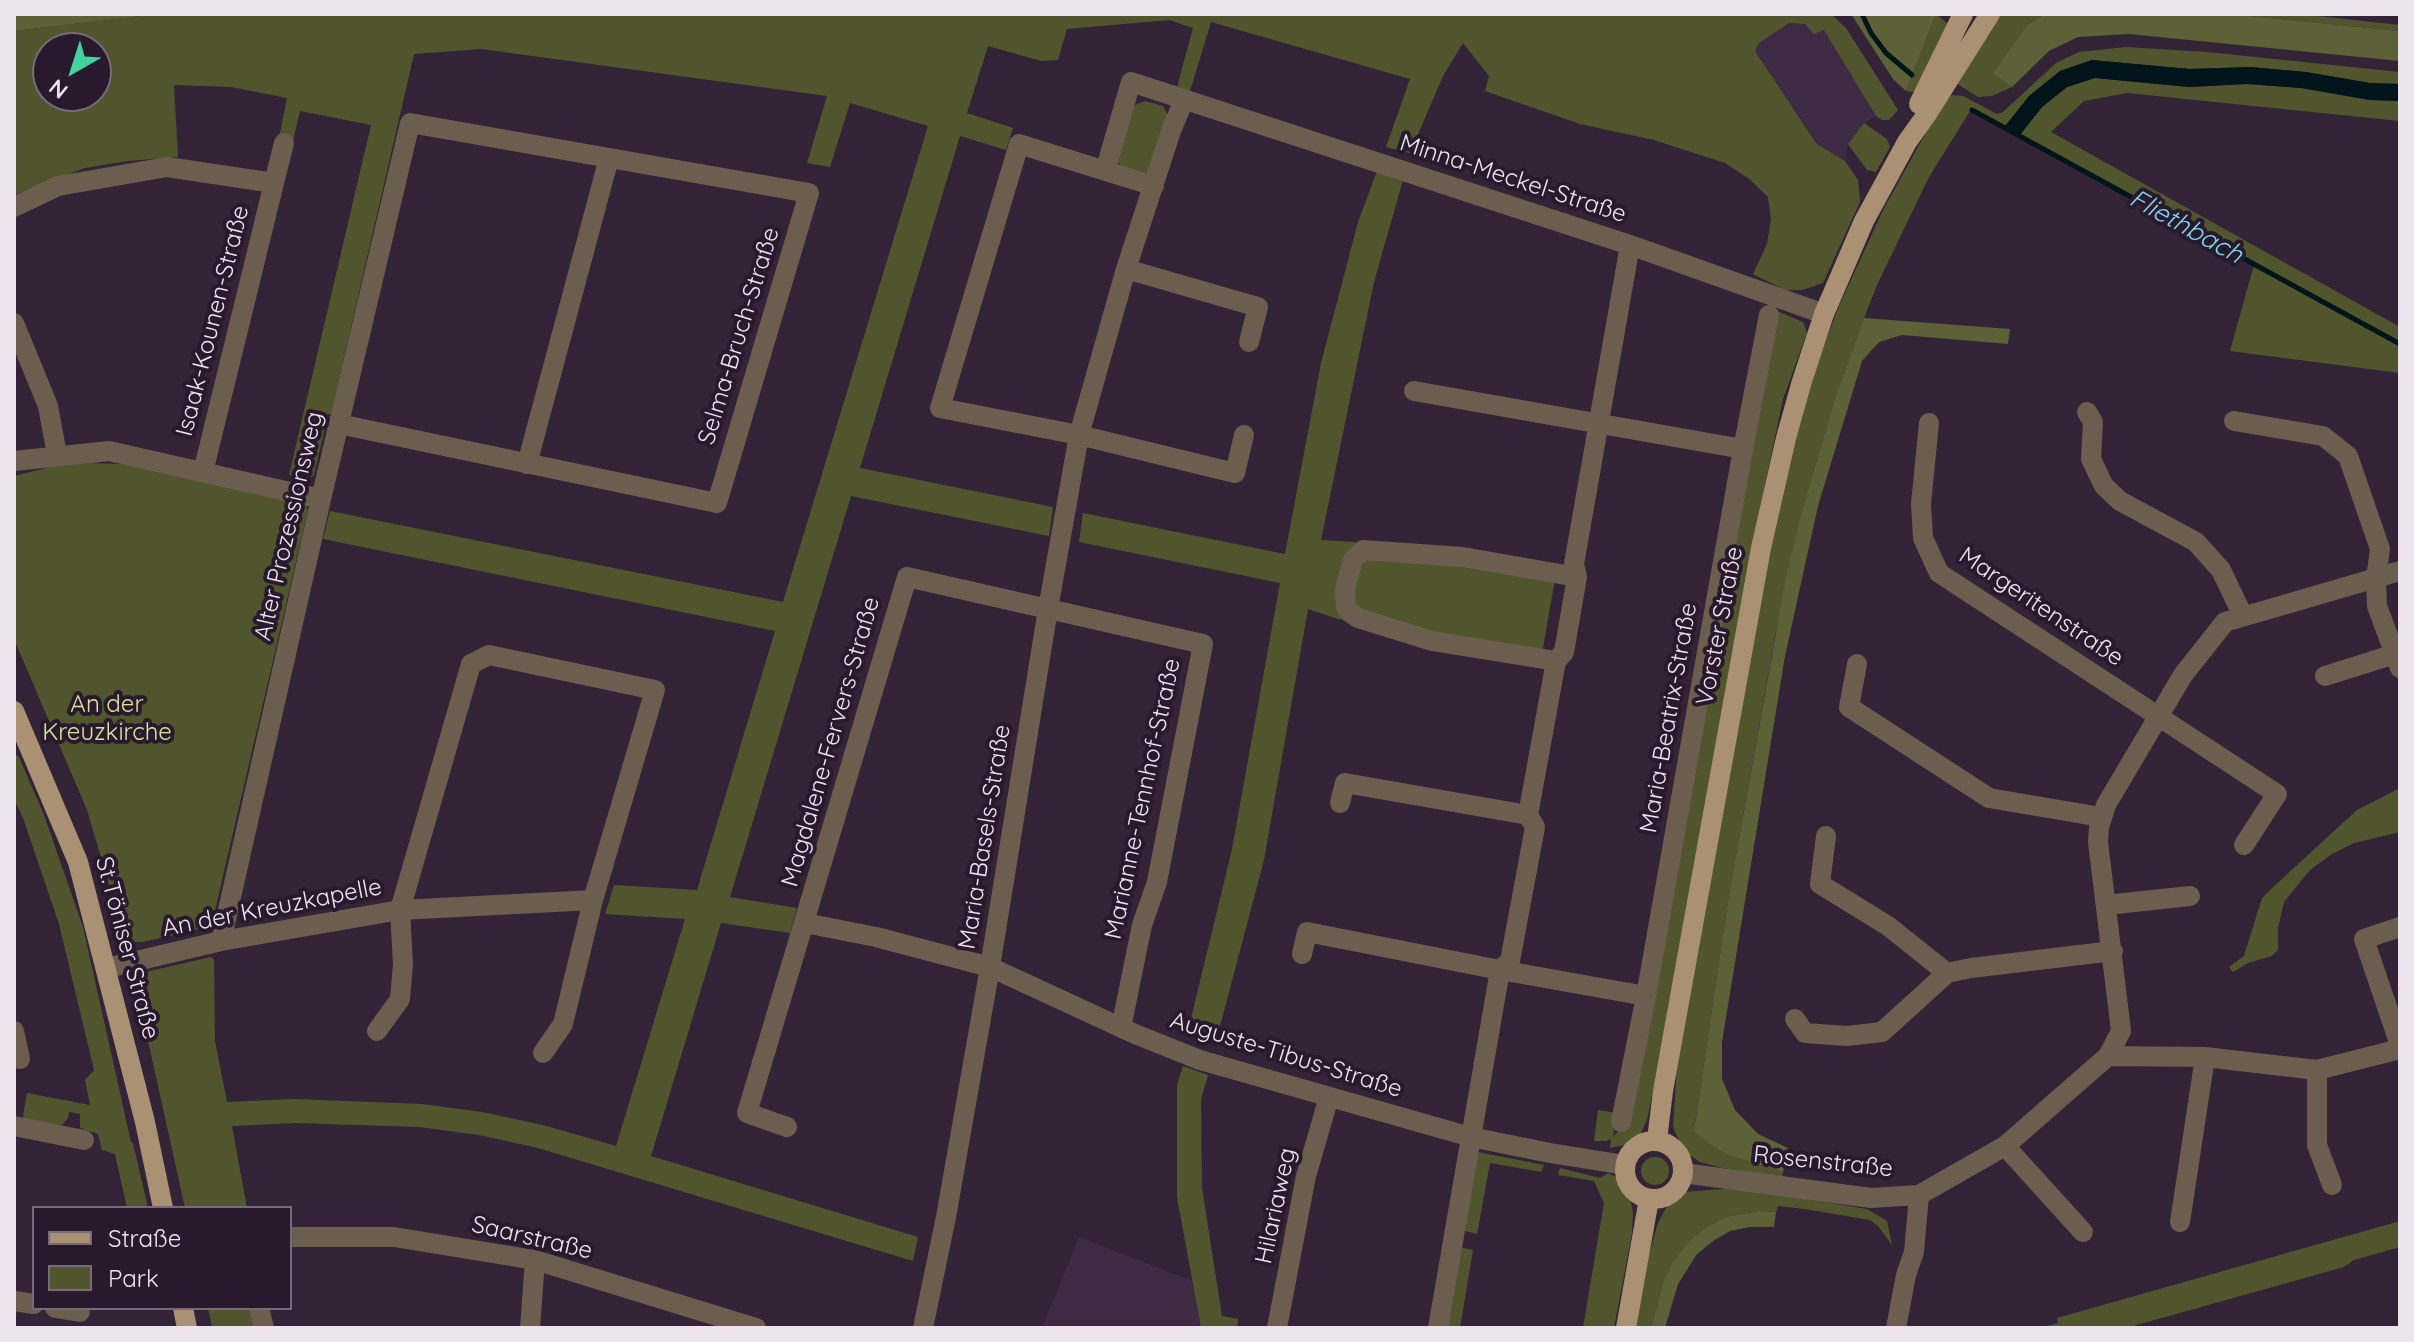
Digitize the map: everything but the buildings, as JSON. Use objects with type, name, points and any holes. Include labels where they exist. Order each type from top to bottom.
[{"type":"main road","name":"Vorster Straße","points":[[1657,1140],[1668,1059],[1761,548],[1786,438],[1824,314],[1851,248],[1907,142],[1990,14]]},
{"type":"main road","name":"Vorster Straße","points":[[1907,142],[1917,109],[1959,17]]},
{"type":"main road","name":"St.Töniser Straße","points":[[15,715],[78,862],[145,1122],[163,1206]]},
{"type":"main road","points":[[1657,1140],[1677,1151],[1683,1173],[1681,1182],[1668,1196],[1649,1199],[1640,1196],[1628,1183],[1625,1165],[1633,1149],[1657,1140]]},
{"type":"main road","points":[[1626,1328],[1649,1199]]},
{"type":"street","points":[[1105,171],[1131,82],[1184,100]]},
{"type":"street","name":"Maria-Basels-Straße","points":[[923,1328],[990,967],[1079,435],[1126,269],[1184,100]]},
{"type":"street","name":"Minna-Meckel-Straße","points":[[1184,100],[1397,167],[1824,314]]},
{"type":"street","name":"Selma-Bruch-Straße","points":[[339,424],[717,503],[809,193],[410,123]]},
{"type":"street","name":"Alter Prozessionsweg","points":[[221,941],[410,123]]},
{"type":"street","name":"Isaak-Kounen-Straße","points":[[203,472],[284,143]]},
{"type":"street","points":[[1154,186],[1019,144],[940,408],[1079,435],[1235,473],[1244,435]]},
{"type":"street","points":[[527,464],[609,158]]},
{"type":"street","name":"Isaak-Kounen-Straße","points":[[14,207],[58,186],[167,167],[274,183]]},
{"type":"street","points":[[1438,1328],[1500,970],[1510,961],[1535,827],[1528,815],[1556,661],[1564,652],[1577,577],[1574,564],[1630,245]]},
{"type":"street","points":[[1126,269],[1258,307],[1249,342]]},
{"type":"street","name":"Maria-Beatrix-Straße","points":[[1621,1122],[1769,315]]},
{"type":"street","points":[[14,323],[48,406],[57,455]]},
{"type":"street","points":[[1414,391],[1743,449]]},
{"type":"street","points":[[2087,412],[2093,422],[2091,459],[2104,486],[2120,501],[2196,542],[2221,570],[2243,616]]},
{"type":"street","points":[[2234,421],[2323,436],[2348,456],[2380,549],[2376,579],[2377,606],[2397,661],[2325,676]]},
{"type":"street","name":"Margeritenstraße","points":[[1929,423],[1921,504],[1923,538],[1939,573],[2277,794],[2244,845]]},
{"type":"street","name":"Isaak-Kounen-Straße","points":[[14,461],[109,451],[321,499]]},
{"type":"street","points":[[1556,661],[1432,641],[1358,618],[1346,607],[1347,581],[1353,560],[1363,550],[1463,557],[1577,577]]},
{"type":"street","points":[[1919,1195],[2005,1146],[2108,1056],[2121,1031],[2098,842],[2101,817],[2183,675],[2225,622],[2400,571]]},
{"type":"street","name":"Magdalene-Fervers-Straße","points":[[805,923],[907,577],[1048,609]]},
{"type":"street","name":"Marianne-Tennhof-Straße","points":[[1048,609],[1203,644],[1157,882],[1142,925],[1121,1028]]},
{"type":"street","name":"An der Kreuzkapelle","points":[[377,1031],[400,999],[403,964],[400,910],[471,664],[489,655],[655,690],[593,900],[563,1024],[543,1053]]},
{"type":"street","points":[[1857,664],[1849,707],[1989,798],[2101,817]]},
{"type":"street","points":[[1340,803],[1345,783],[1528,815]]},
{"type":"street","points":[[1826,836],[1820,884],[1888,926],[1947,973]]},
{"type":"street","points":[[2106,905],[2190,896]]},
{"type":"street","name":"An der Kreuzkapelle","points":[[107,968],[221,941],[400,910],[593,900]]},
{"type":"street","points":[[787,1127],[747,1113],[805,923]]},
{"type":"street","name":"Auguste-Tibus-Straße","points":[[805,923],[876,937],[990,967],[1121,1028],[1200,1060],[1471,1137],[1625,1165]]},
{"type":"street","points":[[2108,1056],[2205,1057],[2317,1070],[2400,1047],[2364,939],[2400,927]]},
{"type":"street","points":[[1302,954],[1307,932],[1646,996]]},
{"type":"street","points":[[1795,1019],[1805,1033],[1847,1036],[1882,1032],[1947,973],[2113,951]]},
{"type":"street","points":[[14,1031],[20,1059]]},
{"type":"street","points":[[2180,1222],[2205,1057]]},
{"type":"street","points":[[2317,1070],[2317,1145],[2332,1185]]},
{"type":"street","name":"Hilariaweg","points":[[1277,1328],[1306,1176],[1329,1097]]},
{"type":"street","points":[[14,1126],[84,1140]]},
{"type":"street","points":[[2005,1146],[2083,1232]]},
{"type":"street","name":"Rosenstraße","points":[[1683,1173],[1871,1198],[1919,1195],[1914,1252],[1906,1275],[1896,1328]]},
{"type":"street","name":"Saarstraße","points":[[292,1237],[394,1237],[535,1260],[756,1328]]},
{"type":"street","points":[[530,1328],[535,1260]]},
{"type":"shaded area","points":[[1788,23],[1824,29],[1876,116],[1864,123],[1848,144],[1845,161],[1818,144],[1755,51],[1759,43]]},
{"type":"shaded area","points":[[2092,60],[2190,69],[2250,67],[2400,84],[2400,101],[2370,100],[2301,88],[2247,84],[2189,87],[2095,78],[2067,87],[2042,107],[2020,135],[2005,126],[2029,96],[2060,71]]},
{"type":"shaded area","points":[[1079,1237],[1192,1281],[1201,1328],[1042,1328]]},
{"type":"green space","points":[[14,14],[158,14],[14,31]]},
{"type":"green space","points":[[158,14],[1831,14],[1846,28],[1898,110],[1889,120],[1876,116],[1824,30],[1814,34],[1805,24],[1789,23],[1759,43],[1755,51],[1817,144],[1845,161],[1858,180],[1860,202],[1823,283],[1802,290],[1785,290],[1753,274],[1767,244],[1771,219],[1768,197],[1748,178],[1725,163],[1654,140],[1580,124],[1485,91],[1489,76],[1463,43],[1443,76],[1410,153],[1386,147],[1410,79],[1211,22],[1190,91],[1177,87],[1193,28],[1169,20],[1067,29],[1058,60],[1041,61],[988,46],[967,113],[1013,128],[1006,150],[960,136],[860,468],[1053,507],[1049,536],[851,496],[730,897],[797,908],[790,933],[721,923],[651,1156],[918,1237],[913,1261],[538,1148],[479,1135],[419,1127],[296,1123],[232,1126],[247,1206],[185,1206],[135,982],[150,971],[211,957],[214,960],[215,1041],[227,1102],[294,1099],[422,1104],[543,1125],[616,1146],[685,919],[605,914],[614,885],[697,890],[775,631],[323,539],[330,511],[783,602],[928,126],[850,103],[830,167],[807,163],[827,96],[481,49],[414,54],[331,414],[328,414],[314,475],[306,479],[289,475],[371,125],[300,111],[293,141],[279,138],[287,98],[231,87],[174,85],[178,157],[85,168],[14,195],[14,31]]},
{"type":"green space","points":[[1851,14],[1936,14],[1906,91],[1893,79]]},
{"type":"green space","points":[[1936,14],[1950,26],[1918,93],[1906,91]]},
{"type":"green space","points":[[2001,14],[2045,14],[2027,25],[1992,74],[2012,87],[1992,96],[1978,97],[1956,83]]},
{"type":"green space","points":[[2045,14],[2229,14],[2400,31],[2400,61],[2129,34],[2078,37],[2049,51],[2012,87],[1992,74],[2027,25]]},
{"type":"green space","points":[[2229,14],[2299,14],[2400,25],[2400,31]]},
{"type":"green space","points":[[2126,47],[2400,72],[2400,84],[2370,83],[2306,72],[2250,67],[2190,69],[2092,60],[2060,71],[2029,96],[2020,134],[2042,107],[2067,87],[2095,78],[2189,87],[2247,84],[2301,88],[2370,100],[2400,101],[2400,121],[2127,93],[2084,101],[2051,132],[2400,327],[2400,373],[2230,351],[2254,265],[1970,111],[1929,177],[1877,285],[1837,392],[1804,503],[1775,636],[1729,894],[1694,1130],[1730,1156],[1783,1172],[1782,1178],[1700,1162],[1688,1154],[1673,1127],[1677,1064],[1782,485],[1818,361],[1839,306],[1883,210],[1944,100],[1950,95],[1963,96],[1997,114],[2003,112],[2056,63],[2079,52]]},
{"type":"green space","points":[[1145,101],[1163,106],[1169,117],[1152,170],[1142,176],[1123,170],[1116,159],[1133,106]]},
{"type":"green space","points":[[1864,123],[1887,139],[1890,147],[1876,172],[1867,170],[1848,144]]},
{"type":"green space","points":[[1377,171],[1403,180],[1374,282],[1321,540],[1356,542],[1344,567],[1339,593],[1341,620],[1308,609],[1264,860],[1216,1041],[1188,1031],[1232,849],[1280,583],[1079,542],[1083,513],[1285,554],[1321,363],[1358,222]]},
{"type":"green space","points":[[1775,310],[1803,322],[1807,333],[1783,399],[1763,494],[1679,963],[1647,1120],[1639,1138],[1610,1148],[1611,1139],[1594,1141],[1598,1110],[1617,1113],[1613,1137],[1621,1128]]},
{"type":"green space","points":[[1864,318],[2010,329],[2008,344],[1902,335],[1879,342],[1862,361],[1818,506],[1785,656],[1722,1042],[1722,1079],[1735,1110],[1758,1134],[1788,1148],[1783,1172],[1730,1156],[1694,1131],[1729,894],[1786,577],[1837,392]]},
{"type":"green space","name":"An der Kreuzkirche","points":[[122,464],[155,470],[306,505],[308,510],[212,923],[208,927],[143,942],[125,939],[87,810],[14,639],[14,476],[55,466]]},
{"type":"green space","points":[[1414,557],[1555,579],[1542,654],[1448,636],[1357,609],[1352,594],[1365,558]]},
{"type":"green space","points":[[14,753],[19,757],[44,815],[83,927],[148,1206],[127,1206],[115,1154],[102,1150],[98,1134],[80,1128],[80,1114],[69,1112],[63,1124],[56,1126],[25,1120],[23,1116],[27,1093],[90,1105],[85,1080],[94,1070],[59,924],[14,799]]},
{"type":"green space","points":[[2400,788],[2400,832],[2354,843],[2310,870],[2284,902],[2278,928],[2278,950],[2272,956],[2248,963],[2233,972],[2229,967],[2244,956],[2262,898],[2357,810]]},
{"type":"green space","points":[[1183,1066],[1208,1075],[1201,1099],[1202,1188],[1222,1316],[1238,1319],[1237,1328],[1201,1328],[1177,1197],[1177,1085]]},
{"type":"green space","points":[[1478,1152],[1544,1165],[1541,1172],[1490,1163],[1477,1234],[1461,1230]]},
{"type":"green space","points":[[1655,1157],[1665,1161],[1669,1171],[1665,1181],[1655,1185],[1645,1181],[1641,1171],[1645,1161]]},
{"type":"green space","points":[[1560,1168],[1600,1178],[1608,1173],[1616,1177],[1629,1194],[1633,1212],[1632,1233],[1614,1328],[1583,1328],[1604,1203],[1594,1181],[1558,1175]]},
{"type":"green space","points":[[1736,1188],[1867,1209],[1887,1221],[1892,1245],[1870,1220],[1778,1206],[1776,1212],[1758,1211],[1726,1217],[1663,1283],[1651,1328],[1634,1328],[1644,1272],[1658,1223],[1666,1208],[1684,1192]]},
{"type":"green space","points":[[1758,1211],[1776,1212],[1774,1227],[1730,1231],[1697,1254],[1678,1284],[1665,1328],[1651,1328],[1663,1283],[1673,1262],[1687,1244],[1704,1229],[1726,1217]]},
{"type":"green space","points":[[2400,1221],[2400,1247],[2354,1260],[2344,1267],[2126,1328],[2039,1328],[2058,1323],[2057,1318]]},
{"type":"green space","points":[[1458,1247],[1473,1250],[1460,1328],[1444,1328]]},
{"type":"green space","points":[[208,1310],[252,1310],[256,1328],[212,1328]]},
{"type":"waterway","name":"Fliethbach","points":[[1862,14],[1886,53],[1912,75]]},
{"type":"waterway","name":"Fliethbach","points":[[1972,110],[2400,344]]}]
